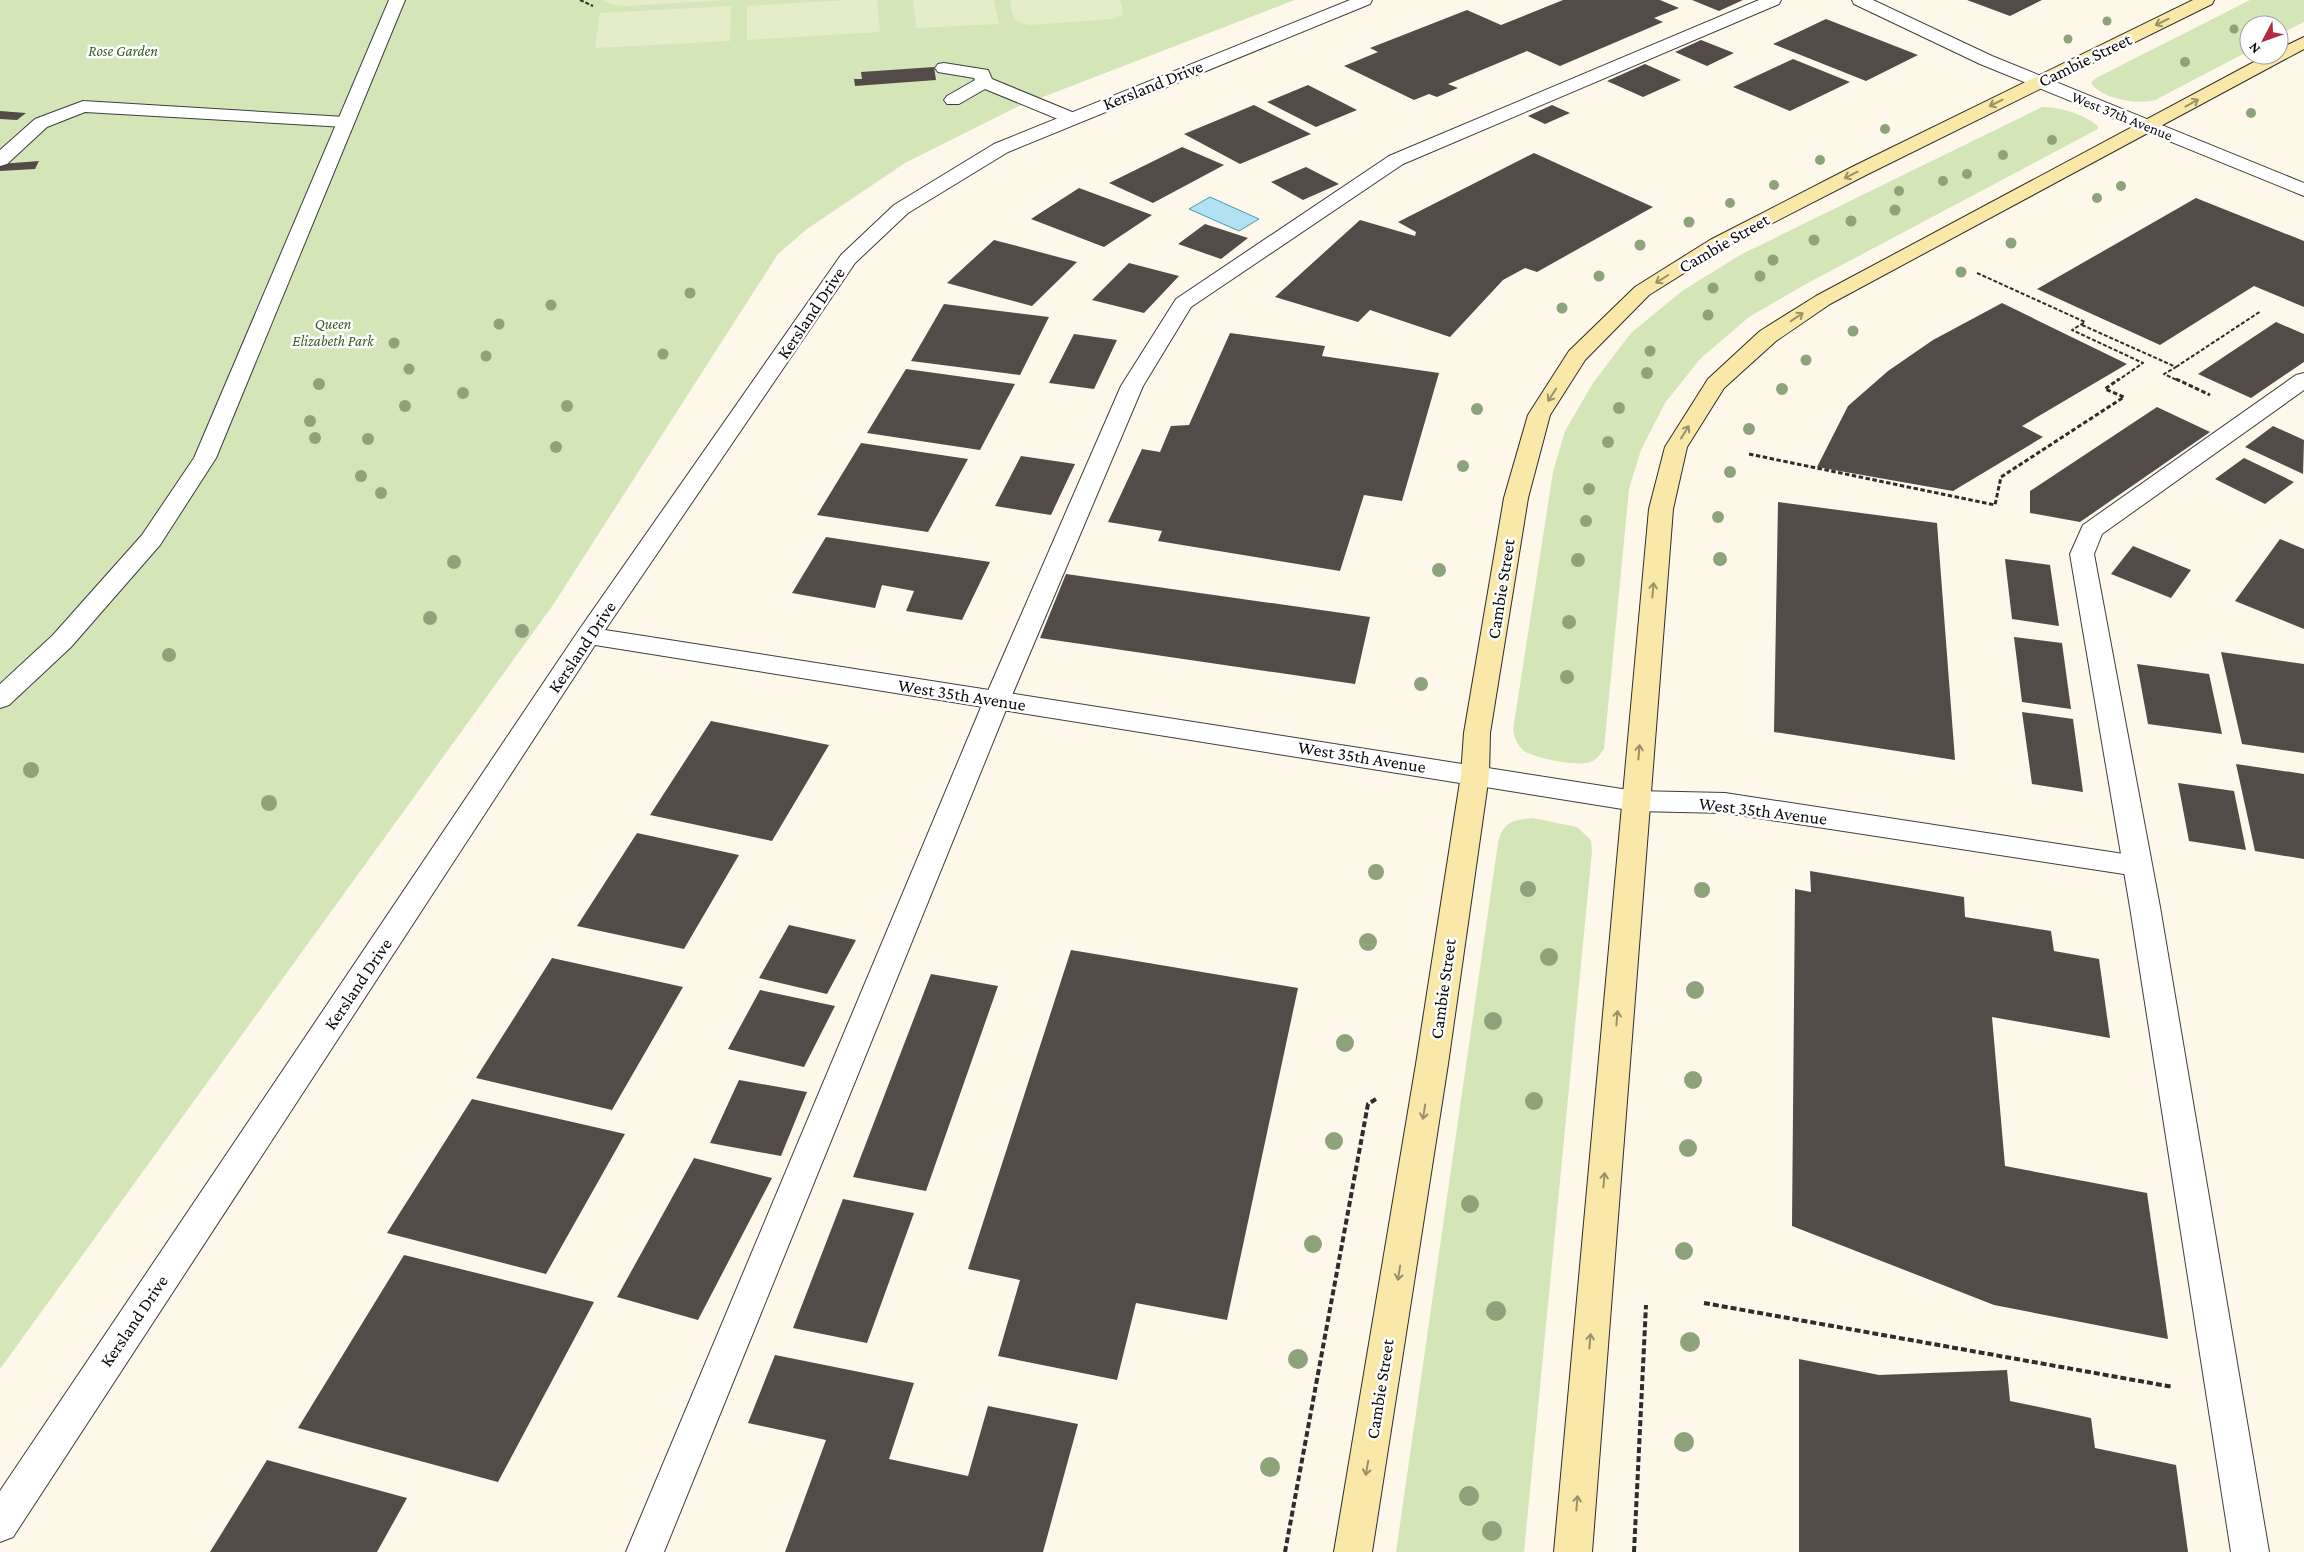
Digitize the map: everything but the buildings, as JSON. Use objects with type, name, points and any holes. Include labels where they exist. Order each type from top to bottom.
[{"type":"main road","name":"Cambie Street","points":[[1352,1552],[1432,1064],[1475,775],[1477,733],[1516,498],[1539,416],[1577,356],[1642,292],[1717,244],[1859,171],[2206,0]]},
{"type":"main road","points":[[1573,1552],[1660,509],[1676,447],[1716,384],[1768,336],[1823,300],[2149,127],[2304,42]]},
{"type":"street","points":[[0,699],[62,641],[152,540],[205,458],[397,0]]},
{"type":"street","name":"Kersland Drive","points":[[0,1524],[588,636],[848,259],[902,209],[1001,148],[1364,0]]},
{"type":"street","points":[[646,1552],[998,700],[1132,386],[1183,303],[1396,160],[1773,0]]},
{"type":"street","name":"West 37th Avenue","points":[[1860,0],[1986,60],[2304,190]]},
{"type":"street","points":[[944,68],[982,74],[984,82]]},
{"type":"street","points":[[984,82],[1071,118]]},
{"type":"street","points":[[953,100],[984,82]]},
{"type":"street","points":[[0,160],[42,123],[83,106],[345,122]]},
{"type":"street","points":[[2250,1552],[2137,866],[2082,554],[2091,530],[2304,380]]},
{"type":"street","name":"West 35th Avenue","points":[[588,636],[1635,800],[1725,803],[2137,866]]},
{"type":"path","points":[[580,0],[593,6]]},
{"type":"path","points":[[1749,454],[1994,505],[2001,477],[2124,397],[2105,389],[2143,363],[2072,330],[2085,322],[1977,273]]},
{"type":"path","points":[[2254,415],[2164,374],[2260,311]]},
{"type":"path","points":[[2082,324],[2176,367]]},
{"type":"path","points":[[1285,1552],[1368,1104],[1432,1064]]},
{"type":"path","points":[[1704,1303],[2225,1396]]},
{"type":"green space","name":"Queen Elizabeth Park","points":[[0,0],[1295,0],[1017,107],[905,163],[807,229],[778,254],[553,605],[0,1369]]},
{"type":"green space","points":[[602,0],[729,0],[625,6],[613,5]]},
{"type":"green space","points":[[877,0],[880,32],[747,40],[747,6]]},
{"type":"green space","points":[[913,0],[994,0],[999,24],[916,28]]},
{"type":"green space","points":[[1010,0],[1120,0],[1123,11],[1122,15],[1113,19],[1030,25],[1019,22],[1014,18]]},
{"type":"green space","points":[[2250,0],[2304,0],[2304,22],[2289,30],[2289,15],[2239,15],[2239,56],[2155,100],[2139,102],[2111,97],[2096,89],[2091,83],[2096,78]]},
{"type":"green space","points":[[731,6],[730,41],[595,48],[600,13]]},
{"type":"green space","points":[[2042,107],[2056,108],[2079,115],[2098,126],[2098,129],[1806,284],[1749,317],[1700,359],[1665,403],[1641,450],[1629,489],[1604,749],[1595,760],[1584,763],[1556,761],[1524,751],[1517,742],[1513,730],[1553,472],[1565,431],[1593,383],[1631,333],[1682,291],[1742,254]]},
{"type":"green space","points":[[1533,818],[1577,827],[1591,840],[1592,851],[1524,1552],[1396,1552],[1498,843],[1506,826],[1510,823]]},
{"type":"water","points":[[1210,197],[1259,219],[1239,231],[1189,209]]},
{"type":"park label","name":"Rose Garden","points":[[123,51]]}]
